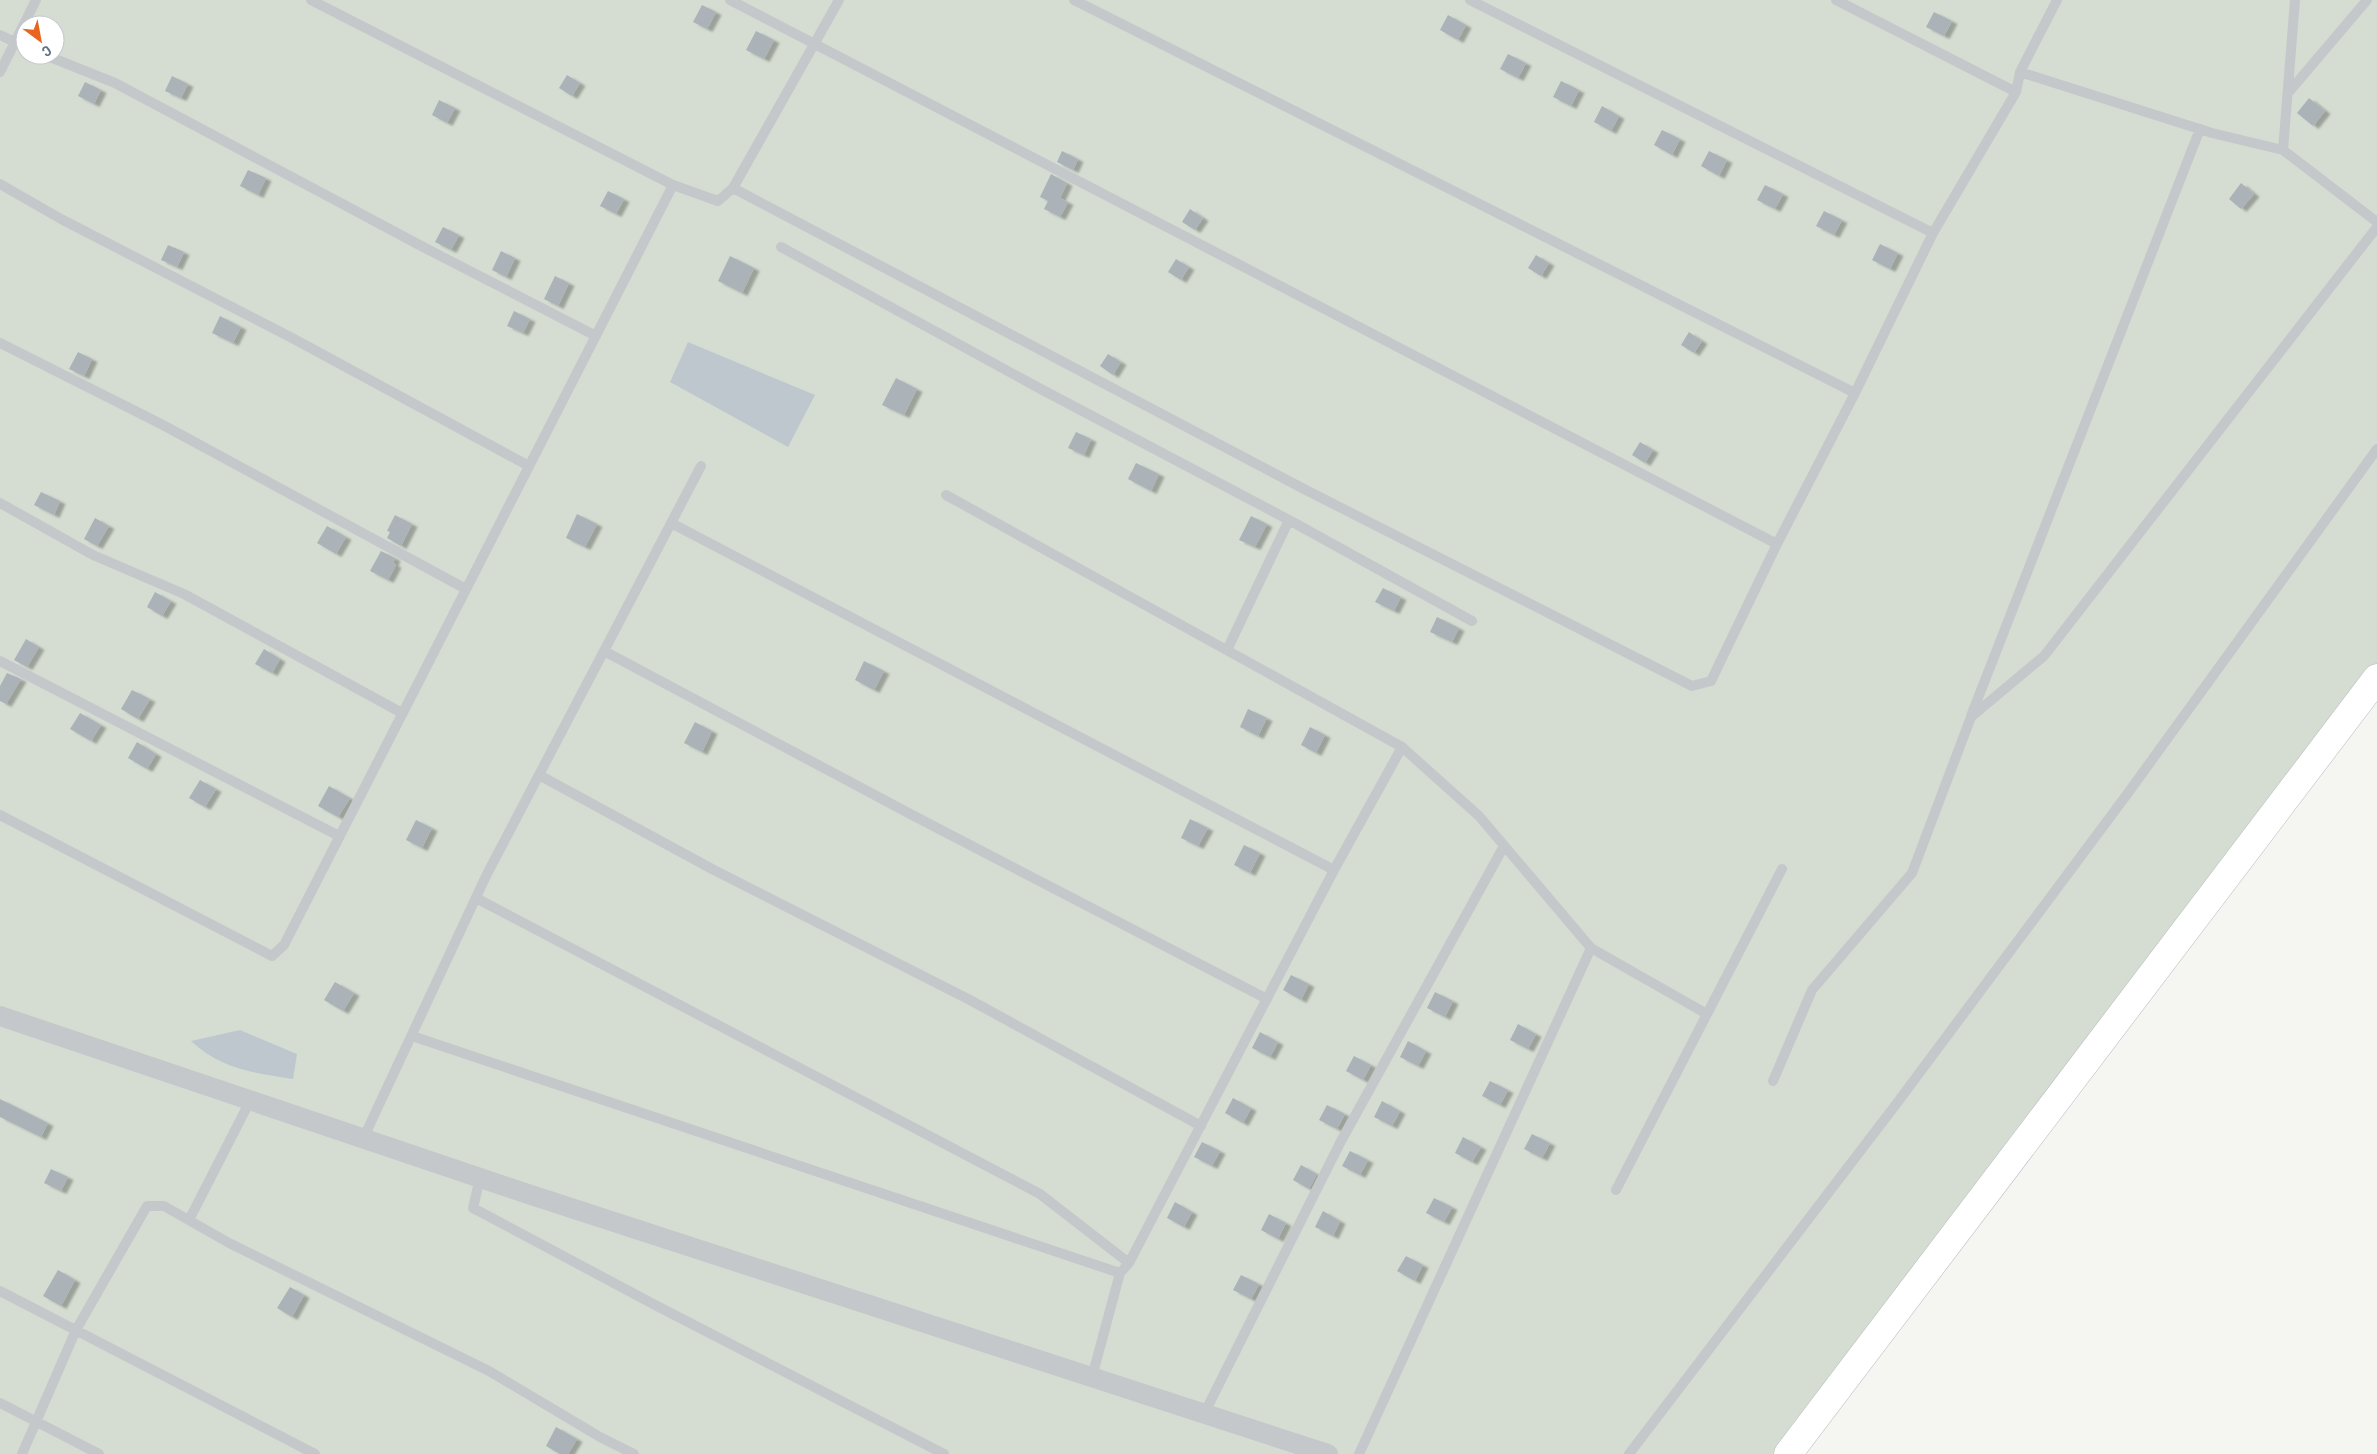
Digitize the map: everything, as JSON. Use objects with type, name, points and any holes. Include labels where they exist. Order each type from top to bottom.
[{"type":"street","points":[[1788,1454],[2377,678]]},
{"type":"street","points":[[0,1016],[480,1178],[1328,1454]]},
{"type":"lane","points":[[0,72],[36,0]]},
{"type":"lane","points":[[311,0],[673,185],[718,201],[733,188],[839,0]]},
{"type":"lane","points":[[730,0],[1777,544]]},
{"type":"lane","points":[[1074,0],[1855,393]]},
{"type":"lane","points":[[1470,0],[1933,233]]},
{"type":"lane","points":[[1836,0],[2016,92]]},
{"type":"lane","points":[[733,188],[1302,488],[1692,686],[1711,681],[1777,544],[1855,393],[1933,233],[2016,92],[2020,72],[2057,0]]},
{"type":"lane","points":[[2283,150],[2295,0]]},
{"type":"lane","points":[[2288,92],[2368,0]]},
{"type":"lane","points":[[0,35],[14,43]]},
{"type":"lane","points":[[65,63],[115,83],[427,249],[596,336]]},
{"type":"lane","points":[[2020,72],[2200,129],[2283,150],[2377,222]]},
{"type":"lane","points":[[1773,1081],[1812,990],[1912,873],[2200,129]]},
{"type":"lane","points":[[0,184],[61,219],[294,339],[529,466]]},
{"type":"lane","points":[[0,816],[272,956],[284,945],[673,185]]},
{"type":"lane","points":[[1971,717],[2044,656],[2377,227]]},
{"type":"lane","points":[[781,246],[1037,387],[1289,520],[1472,621]]},
{"type":"lane","points":[[0,343],[164,425],[466,589]]},
{"type":"lane","points":[[1629,1454],[1909,1087],[2128,793],[2377,449]]},
{"type":"lane","points":[[364,1139],[476,898],[702,466]]},
{"type":"lane","points":[[946,495],[1402,746],[1479,816],[1591,948],[1707,1014]]},
{"type":"lane","points":[[0,503],[93,555],[184,594],[402,713]]},
{"type":"lane","points":[[1227,650],[1289,520]]},
{"type":"lane","points":[[671,524],[1334,870]]},
{"type":"lane","points":[[604,651],[916,817],[1267,999]]},
{"type":"lane","points":[[0,661],[339,836]]},
{"type":"lane","points":[[1092,1377],[1120,1273],[1129,1263],[1334,870],[1402,746]]},
{"type":"lane","points":[[539,775],[712,869],[970,1000],[1201,1126]]},
{"type":"lane","points":[[1204,1414],[1340,1142],[1504,846]]},
{"type":"lane","points":[[1616,1190],[1782,870]]},
{"type":"lane","points":[[476,898],[1040,1194],[1129,1263]]},
{"type":"lane","points":[[1360,1454],[1591,948]]},
{"type":"lane","points":[[412,1036],[1120,1273]]},
{"type":"lane","points":[[189,1220],[250,1100]]},
{"type":"lane","points":[[480,1178],[473,1208],[657,1306],[944,1454]]},
{"type":"lane","points":[[22,1454],[76,1330],[146,1206],[164,1206],[229,1243],[489,1371],[600,1437],[634,1454]]},
{"type":"lane","points":[[0,1291],[315,1454]]},
{"type":"lane","points":[[0,1403],[99,1454]]},
{"type":"shaded area","points":[[0,0],[2377,0],[2377,678],[1788,1454],[0,1454]]},
{"type":"shaded area","points":[[688,342],[815,395],[788,447],[670,382]]},
{"type":"shaded area","points":[[240,1030],[297,1054],[293,1079],[251,1072],[226,1064],[214,1058],[191,1041]]},
{"type":"building","points":[[702,5],[716,12],[707,29],[693,22]]},
{"type":"building","points":[[1934,12],[1952,21],[1944,36],[1926,27]]},
{"type":"building","points":[[1448,15],[1466,25],[1458,40],[1440,30]]},
{"type":"building","points":[[756,31],[774,40],[764,59],[746,50]]},
{"type":"building","points":[[1508,54],[1526,63],[1518,78],[1500,69]]},
{"type":"building","points":[[567,75],[580,83],[572,96],[559,88]]},
{"type":"building","points":[[172,76],[188,84],[181,98],[165,91]]},
{"type":"building","points":[[1561,81],[1579,90],[1571,106],[1553,97]]},
{"type":"building","points":[[85,82],[101,90],[94,104],[78,96]]},
{"type":"building","points":[[2309,98],[2325,111],[2313,126],[2297,113]]},
{"type":"building","points":[[439,100],[455,108],[447,123],[432,115]]},
{"type":"building","points":[[1602,106],[1619,116],[1611,131],[1594,122]]},
{"type":"building","points":[[1662,130],[1680,139],[1672,155],[1654,145]]},
{"type":"building","points":[[1062,151],[1078,159],[1073,170],[1057,162]]},
{"type":"building","points":[[1709,151],[1727,160],[1719,176],[1701,166]]},
{"type":"building","points":[[248,170],[266,178],[258,195],[240,186]]},
{"type":"building","points":[[1051,174],[1067,183],[1060,198],[1068,202],[1060,217],[1044,209],[1048,201],[1040,197]]},
{"type":"building","points":[[2241,183],[2254,194],[2241,209],[2229,199]]},
{"type":"building","points":[[1765,185],[1783,194],[1775,209],[1757,200]]},
{"type":"building","points":[[608,191],[624,199],[616,214],[600,206]]},
{"type":"building","points":[[1190,209],[1203,218],[1195,230],[1182,222]]},
{"type":"building","points":[[1824,211],[1842,220],[1834,235],[1816,226]]},
{"type":"building","points":[[443,227],[459,235],[451,250],[435,242]]},
{"type":"building","points":[[1880,244],[1898,253],[1890,269],[1872,260]]},
{"type":"building","points":[[168,245],[184,252],[177,267],[161,260]]},
{"type":"building","points":[[501,251],[515,258],[506,277],[492,270]]},
{"type":"building","points":[[1536,255],[1549,263],[1541,276],[1528,268]]},
{"type":"building","points":[[730,256],[754,268],[742,293],[718,281]]},
{"type":"building","points":[[1176,259],[1189,267],[1181,280],[1168,272]]},
{"type":"building","points":[[555,276],[569,283],[558,306],[544,299]]},
{"type":"building","points":[[514,311],[530,319],[523,333],[507,326]]},
{"type":"building","points":[[220,316],[241,327],[233,343],[212,333]]},
{"type":"building","points":[[1689,332],[1702,341],[1694,353],[1681,345]]},
{"type":"building","points":[[78,352],[92,359],[84,376],[69,369]]},
{"type":"building","points":[[1108,354],[1121,362],[1113,375],[1100,366]]},
{"type":"building","points":[[896,378],[917,389],[904,415],[882,405]]},
{"type":"building","points":[[1076,432],[1091,439],[1084,455],[1068,448]]},
{"type":"building","points":[[1640,442],[1653,450],[1645,463],[1632,455]]},
{"type":"building","points":[[1136,463],[1159,474],[1151,491],[1128,479]]},
{"type":"building","points":[[41,492],[60,501],[54,515],[34,505]]},
{"type":"building","points":[[577,514],[597,524],[585,547],[566,538]]},
{"type":"building","points":[[395,515],[412,524],[401,546],[387,538],[390,532],[387,531]]},
{"type":"building","points":[[1251,516],[1267,524],[1255,547],[1239,540]]},
{"type":"building","points":[[95,518],[109,526],[97,546],[84,539]]},
{"type":"building","points":[[327,526],[346,537],[336,554],[317,543]]},
{"type":"building","points":[[381,551],[395,558],[393,563],[396,565],[388,580],[370,571]]},
{"type":"building","points":[[1383,588],[1401,597],[1394,611],[1375,602]]},
{"type":"building","points":[[155,592],[171,601],[162,616],[147,607]]},
{"type":"building","points":[[1437,617],[1459,628],[1452,642],[1430,632]]},
{"type":"building","points":[[26,639],[39,647],[27,667],[14,660]]},
{"type":"building","points":[[264,649],[280,659],[272,673],[255,664]]},
{"type":"building","points":[[864,661],[884,671],[874,690],[855,680]]},
{"type":"building","points":[[7,673],[21,679],[6,704],[0,701],[0,686]]},
{"type":"building","points":[[132,690],[150,699],[138,719],[121,709]]},
{"type":"building","points":[[1248,709],[1267,718],[1258,736],[1240,727]]},
{"type":"building","points":[[80,713],[101,725],[91,741],[70,729]]},
{"type":"building","points":[[695,722],[712,731],[702,752],[684,743]]},
{"type":"building","points":[[1310,727],[1325,735],[1316,753],[1301,745]]},
{"type":"building","points":[[137,742],[156,754],[147,769],[128,758]]},
{"type":"building","points":[[200,780],[216,789],[205,807],[189,798]]},
{"type":"building","points":[[329,786],[350,798],[338,817],[318,806]]},
{"type":"building","points":[[1190,819],[1208,828],[1198,846],[1181,838]]},
{"type":"building","points":[[416,820],[432,828],[422,848],[406,840]]},
{"type":"building","points":[[1244,845],[1260,853],[1250,873],[1234,865]]},
{"type":"building","points":[[1291,975],[1309,984],[1301,1000],[1283,990]]},
{"type":"building","points":[[335,982],[354,993],[343,1011],[324,1000]]},
{"type":"building","points":[[1435,992],[1453,1001],[1445,1017],[1427,1008]]},
{"type":"building","points":[[1518,1024],[1536,1034],[1528,1049],[1510,1040]]},
{"type":"building","points":[[1260,1032],[1278,1042],[1270,1057],[1252,1048]]},
{"type":"building","points":[[1408,1041],[1426,1051],[1418,1066],[1400,1057]]},
{"type":"building","points":[[1354,1056],[1371,1065],[1363,1080],[1346,1071]]},
{"type":"building","points":[[1490,1081],[1508,1090],[1500,1105],[1482,1096]]},
{"type":"building","points":[[1233,1098],[1251,1108],[1243,1123],[1225,1113]]},
{"type":"building","points":[[0,1099],[48,1123],[41,1137],[0,1117]]},
{"type":"building","points":[[1382,1101],[1400,1111],[1392,1126],[1374,1117]]},
{"type":"building","points":[[1327,1105],[1345,1114],[1337,1129],[1319,1120]]},
{"type":"building","points":[[1532,1134],[1550,1143],[1542,1158],[1524,1149]]},
{"type":"building","points":[[1463,1137],[1481,1147],[1472,1162],[1455,1153]]},
{"type":"building","points":[[1202,1142],[1220,1151],[1212,1166],[1194,1157]]},
{"type":"building","points":[[1350,1151],[1368,1160],[1360,1175],[1342,1166]]},
{"type":"building","points":[[1301,1165],[1317,1174],[1309,1189],[1293,1180]]},
{"type":"building","points":[[51,1169],[68,1177],[61,1191],[44,1183]]},
{"type":"building","points":[[1434,1198],[1452,1207],[1444,1222],[1426,1213]]},
{"type":"building","points":[[1175,1202],[1192,1212],[1184,1227],[1167,1218]]},
{"type":"building","points":[[1323,1211],[1340,1221],[1333,1236],[1315,1227]]},
{"type":"building","points":[[1269,1214],[1286,1223],[1278,1239],[1261,1230]]},
{"type":"building","points":[[1406,1256],[1423,1265],[1415,1281],[1397,1271]]},
{"type":"building","points":[[58,1270],[75,1280],[61,1306],[43,1296]]},
{"type":"building","points":[[1241,1275],[1259,1284],[1251,1299],[1233,1290]]},
{"type":"building","points":[[290,1287],[304,1295],[292,1317],[277,1308]]},
{"type":"building","points":[[556,1427],[577,1439],[568,1454],[560,1454],[546,1446]]}]
